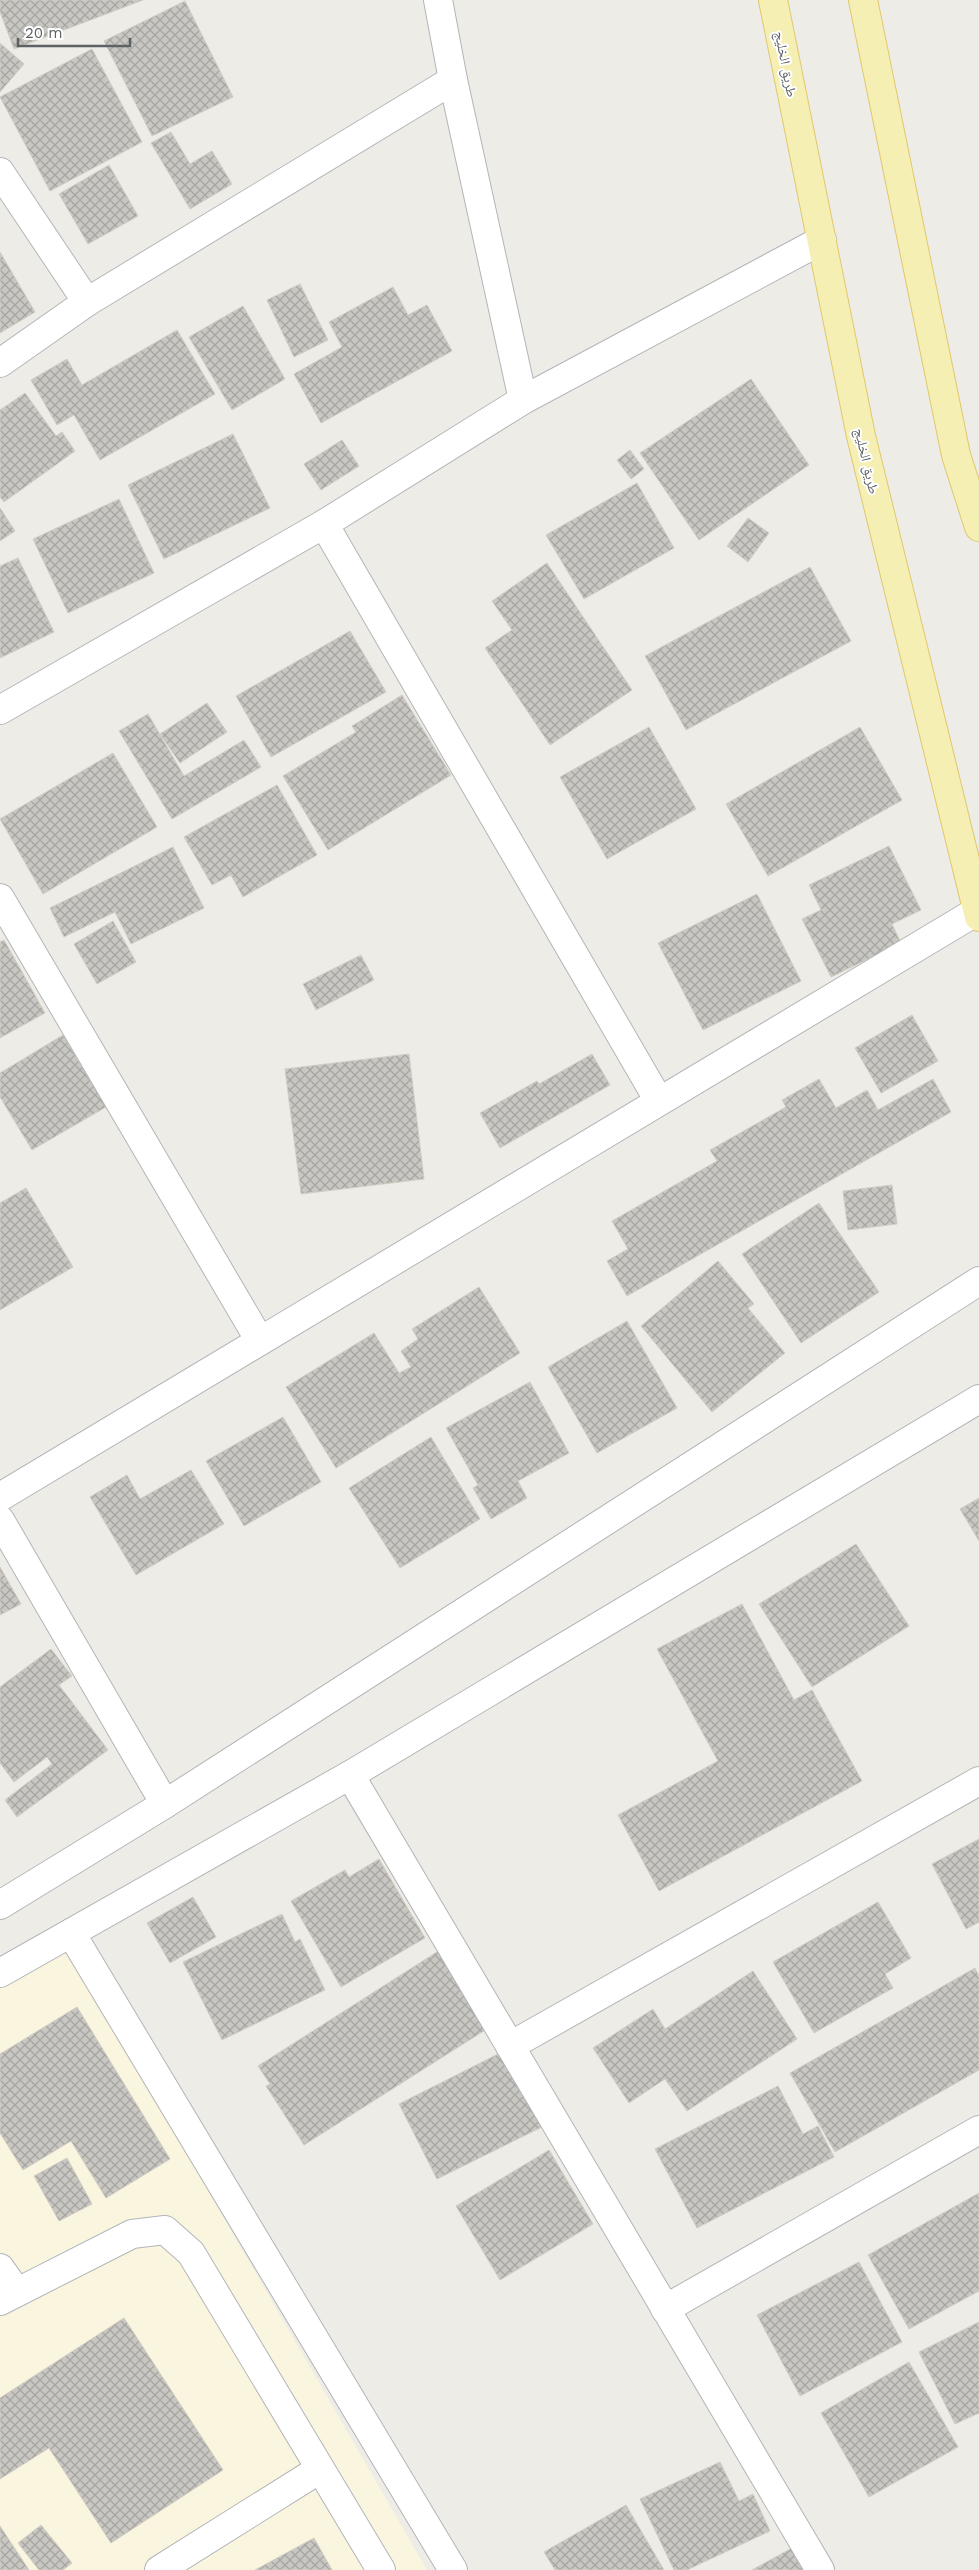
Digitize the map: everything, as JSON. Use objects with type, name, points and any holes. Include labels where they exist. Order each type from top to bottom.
[{"type":"main road","name":"طريق الخليج","points":[[773,0],[861,436],[978,914]]},
{"type":"main road","points":[[863,0],[956,455],[979,527]]},
{"type":"street","points":[[438,0],[452,80],[523,400]]},
{"type":"street","points":[[0,364],[87,302],[452,80]]},
{"type":"street","points":[[0,172],[87,302]]},
{"type":"street","points":[[0,710],[324,524],[523,400],[822,240]]},
{"type":"street","points":[[324,524],[659,1101]]},
{"type":"street","points":[[0,898],[260,1341]]},
{"type":"street","points":[[0,1497],[659,1101],[978,914]]},
{"type":"street","points":[[0,1905],[165,1804],[979,1281]]},
{"type":"street","points":[[0,1973],[350,1775],[979,1399]]},
{"type":"street","points":[[0,1520],[165,1804]]},
{"type":"street","points":[[350,1775],[820,2570]]},
{"type":"street","points":[[510,2046],[979,1781]]},
{"type":"street","points":[[71,1933],[452,2570]]},
{"type":"street","points":[[665,2308],[979,2130]]},
{"type":"street","points":[[0,2268],[8,2297],[132,2234],[165,2230],[191,2252],[381,2570]]},
{"type":"street","points":[[159,2570],[320,2469]]},
{"type":"shaded area","points":[[66,1944],[427,2570],[0,2570],[0,1984]]},
{"type":"building","points":[[0,0],[143,0],[14,49],[0,12]]},
{"type":"building","points":[[185,1],[233,97],[152,136],[104,41]]},
{"type":"building","points":[[0,43],[24,64],[0,92]]},
{"type":"building","points":[[92,49],[142,142],[50,191],[0,97]]},
{"type":"building","points":[[171,132],[190,164],[212,151],[232,184],[190,209],[151,143]]},
{"type":"building","points":[[109,165],[138,216],[88,244],[59,194]]},
{"type":"building","points":[[0,252],[35,312],[0,333]]},
{"type":"building","points":[[300,284],[328,340],[294,357],[267,300]]},
{"type":"building","points":[[393,287],[408,315],[427,305],[452,351],[321,423],[294,374],[342,347],[329,322]]},
{"type":"building","points":[[243,306],[285,379],[232,410],[189,337]]},
{"type":"building","points":[[177,330],[215,394],[100,460],[74,415],[57,425],[31,380],[67,359],[82,385]]},
{"type":"building","points":[[751,379],[809,465],[699,540],[640,453]]},
{"type":"building","points":[[25,393],[56,436],[62,432],[75,451],[4,502],[0,497],[0,410]]},
{"type":"building","points":[[233,434],[270,508],[164,559],[128,485]]},
{"type":"building","points":[[342,440],[359,466],[321,490],[304,464]]},
{"type":"building","points":[[630,450],[644,469],[631,479],[617,460]]},
{"type":"building","points":[[637,483],[674,548],[584,599],[546,535]]},
{"type":"building","points":[[119,499],[154,573],[68,613],[33,539]]},
{"type":"building","points":[[0,508],[15,531],[0,541]]},
{"type":"building","points":[[748,518],[769,533],[748,562],[727,546]]},
{"type":"building","points":[[18,558],[54,632],[0,658],[0,566]]},
{"type":"building","points":[[547,563],[632,690],[550,745],[485,648],[512,630],[492,601]]},
{"type":"building","points":[[810,567],[851,641],[686,730],[645,656]]},
{"type":"building","points":[[350,631],[386,692],[271,757],[236,696]]},
{"type":"building","points":[[402,695],[451,775],[328,850],[283,776],[356,732],[352,726]]},
{"type":"building","points":[[207,703],[227,732],[180,763],[160,734]]},
{"type":"building","points":[[148,714],[184,776],[244,740],[261,767],[172,819],[119,731]]},
{"type":"building","points":[[649,727],[696,809],[607,859],[560,777]]},
{"type":"building","points":[[860,727],[902,800],[768,876],[726,804]]},
{"type":"building","points":[[113,753],[157,827],[43,894],[0,819]]},
{"type":"building","points":[[277,785],[317,855],[243,897],[231,875],[212,885],[184,837]]},
{"type":"building","points":[[889,846],[921,910],[892,924],[901,943],[831,977],[802,919],[821,910],[809,885]]},
{"type":"building","points":[[173,847],[204,908],[131,944],[115,912],[64,937],[50,908]]},
{"type":"building","points":[[757,894],[801,981],[703,1030],[658,943]]},
{"type":"building","points":[[113,921],[136,962],[97,984],[74,944]]},
{"type":"building","points":[[4,940],[45,1013],[0,1038],[0,942]]},
{"type":"building","points":[[361,955],[374,980],[316,1010],[303,984]]},
{"type":"building","points":[[912,1015],[938,1061],[881,1093],[855,1048]]},
{"type":"building","points":[[63,1035],[106,1107],[32,1150],[0,1097],[0,1073]]},
{"type":"building","points":[[409,1054],[424,1179],[301,1194],[285,1069]]},
{"type":"building","points":[[592,1054],[610,1085],[500,1148],[480,1113],[537,1081],[539,1084]]},
{"type":"building","points":[[819,1079],[836,1108],[867,1090],[878,1110],[933,1079],[951,1112],[627,1296],[607,1261],[628,1249],[612,1221],[717,1161],[710,1150],[786,1107],[782,1100]]},
{"type":"building","points":[[892,1185],[897,1224],[848,1230],[843,1191]]},
{"type":"building","points":[[26,1188],[73,1267],[0,1310],[0,1203]]},
{"type":"building","points":[[819,1203],[879,1292],[801,1343],[742,1254]]},
{"type":"building","points":[[718,1261],[754,1304],[748,1308],[785,1353],[712,1412],[641,1326]]},
{"type":"building","points":[[479,1287],[520,1353],[336,1468],[286,1387],[374,1333],[399,1373],[411,1367],[401,1351],[418,1339],[412,1329]]},
{"type":"building","points":[[627,1321],[677,1408],[597,1453],[548,1367]]},
{"type":"building","points":[[530,1382],[569,1453],[518,1481],[527,1498],[491,1519],[473,1488],[478,1485],[446,1428]]},
{"type":"building","points":[[283,1417],[321,1482],[244,1526],[206,1461]]},
{"type":"building","points":[[431,1437],[480,1519],[400,1568],[349,1488]]},
{"type":"building","points":[[191,1470],[224,1524],[136,1575],[90,1497],[127,1475],[140,1499]]},
{"type":"building","points":[[979,1498],[979,1541],[960,1509]]},
{"type":"building","points":[[856,1544],[909,1626],[812,1687],[759,1604]]},
{"type":"building","points":[[0,1567],[21,1604],[0,1615]]},
{"type":"building","points":[[742,1604],[794,1700],[812,1690],[862,1781],[659,1891],[618,1815],[718,1761],[657,1649]]},
{"type":"building","points":[[51,1649],[72,1676],[59,1685],[108,1750],[17,1817],[5,1800],[52,1764],[47,1757],[14,1782],[0,1763],[0,1687]]},
{"type":"building","points":[[979,1839],[979,1922],[966,1929],[932,1864]]},
{"type":"building","points":[[379,1859],[425,1938],[341,1987],[291,1901],[345,1870],[349,1877]]},
{"type":"building","points":[[193,1897],[216,1937],[170,1963],[147,1923]]},
{"type":"building","points":[[878,1902],[911,1958],[885,1974],[893,1988],[814,2033],[773,1962]]},
{"type":"building","points":[[282,1914],[295,1942],[300,1939],[325,1990],[222,2040],[183,1962]]},
{"type":"building","points":[[440,1950],[490,2027],[304,2145],[266,2086],[270,2084],[258,2066]]},
{"type":"building","points":[[975,1968],[979,1976],[979,2070],[835,2152],[790,2073]]},
{"type":"building","points":[[753,1971],[797,2039],[687,2111],[665,2079],[629,2103],[593,2048],[653,2009],[665,2029]]},
{"type":"building","points":[[77,2007],[170,2159],[106,2198],[71,2141],[23,2170],[0,2133],[0,2054]]},
{"type":"building","points":[[504,2051],[542,2127],[437,2179],[399,2104]]},
{"type":"building","points":[[778,2086],[803,2134],[818,2126],[834,2157],[697,2228],[655,2149]]},
{"type":"building","points":[[549,2150],[593,2224],[500,2280],[456,2206]]},
{"type":"building","points":[[67,2158],[92,2204],[59,2221],[34,2176]]},
{"type":"building","points":[[979,2193],[979,2291],[909,2329],[868,2255]]},
{"type":"building","points":[[859,2262],[902,2342],[800,2396],[757,2315]]},
{"type":"building","points":[[124,2318],[223,2470],[111,2543],[49,2448],[0,2479],[0,2398]]},
{"type":"building","points":[[979,2322],[979,2413],[955,2424],[919,2352]]},
{"type":"building","points":[[909,2362],[958,2447],[869,2497],[821,2413]]},
{"type":"building","points":[[720,2462],[739,2501],[753,2494],[770,2531],[687,2570],[674,2570],[640,2499]]},
{"type":"building","points":[[626,2505],[664,2570],[555,2570],[544,2552]]},
{"type":"building","points":[[41,2525],[72,2563],[63,2570],[39,2570],[18,2543]]},
{"type":"building","points":[[0,2526],[29,2570],[0,2570]]},
{"type":"building","points":[[314,2538],[332,2570],[255,2570]]},
{"type":"building","points":[[792,2548],[804,2570],[752,2570]]}]
